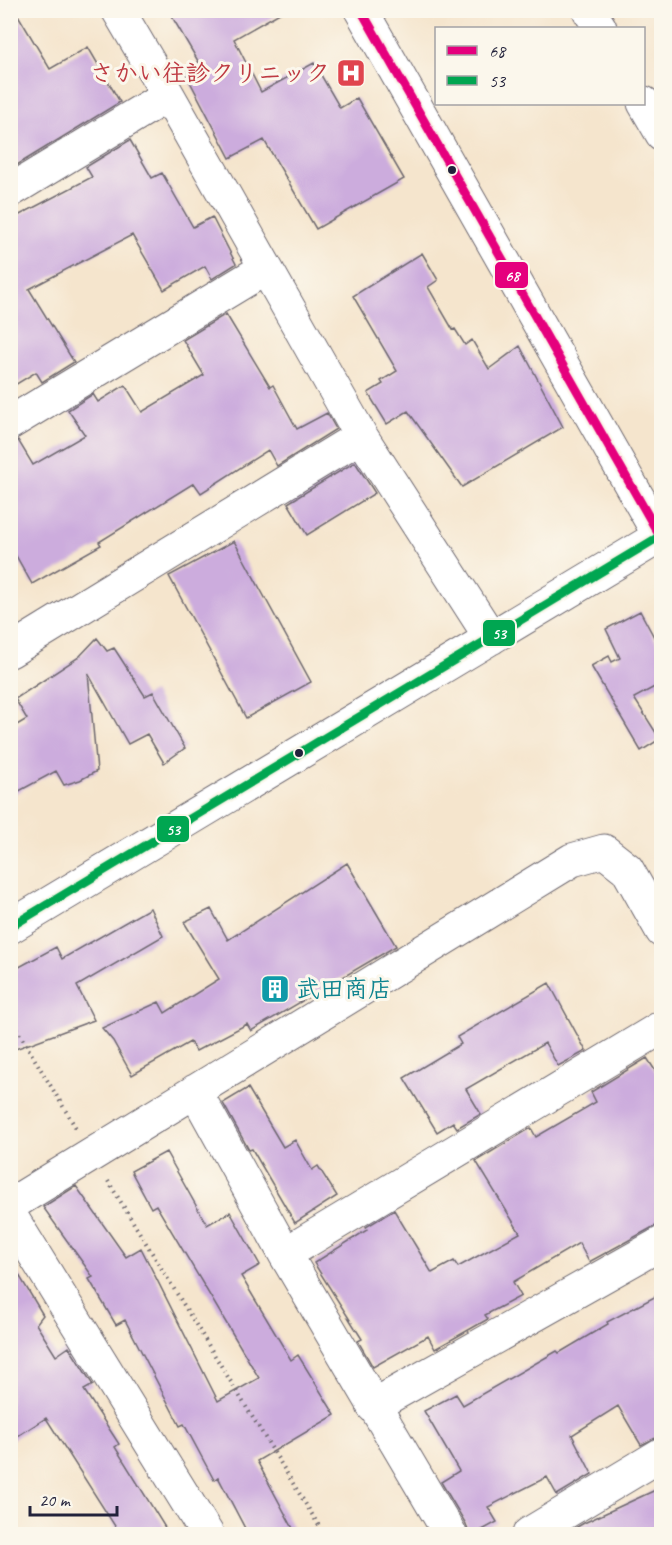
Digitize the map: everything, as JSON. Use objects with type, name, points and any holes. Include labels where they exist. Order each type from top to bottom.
[{"type":"street","points":[[118,10],[361,436],[490,638]]},
{"type":"street","points":[[10,927],[661,537],[361,10]]},
{"type":"street","points":[[589,10],[599,27]]},
{"type":"street","points":[[10,191],[168,95]]},
{"type":"street","points":[[645,105],[662,134]]},
{"type":"street","points":[[10,423],[266,268]]},
{"type":"street","points":[[10,651],[361,436]]},
{"type":"street","points":[[10,1205],[572,860],[604,850],[627,869],[662,931]]},
{"type":"street","points":[[285,1254],[662,1027]]},
{"type":"street","points":[[195,1091],[285,1254],[450,1534]]},
{"type":"street","points":[[10,1215],[207,1534]]},
{"type":"street","points":[[373,1406],[662,1243]]},
{"type":"street","points":[[529,1534],[662,1454]]},
{"type":"path","points":[[10,1018],[324,1534]]},
{"type":"building","points":[[10,10],[15,10],[50,69],[88,47],[120,102],[17,165],[10,155]]},
{"type":"building","points":[[168,10],[285,10],[234,39],[261,92],[314,63],[340,108],[357,98],[404,179],[316,229],[264,140],[230,158],[186,74],[201,66]]},
{"type":"building","points":[[130,140],[152,178],[162,173],[193,227],[212,217],[236,264],[212,279],[205,266],[164,290],[132,235],[29,289],[74,362],[42,382],[36,372],[10,388],[10,220],[92,177],[86,167]]},
{"type":"building","points":[[422,253],[438,280],[428,287],[453,330],[455,329],[465,345],[472,340],[489,369],[520,346],[563,427],[462,487],[408,411],[387,424],[368,393],[383,384],[381,381],[397,371],[353,296]]},
{"type":"building","points":[[226,314],[270,387],[273,385],[297,429],[327,413],[336,429],[277,466],[268,450],[201,493],[194,483],[99,542],[101,545],[32,584],[10,545],[10,442],[18,440],[33,465],[85,435],[68,410],[93,394],[98,402],[125,385],[142,412],[204,375],[183,340]]},
{"type":"building","points":[[355,462],[375,493],[307,535],[288,503]]},
{"type":"building","points":[[234,541],[311,682],[246,718],[169,576]]},
{"type":"building","points":[[640,611],[662,652],[662,683],[634,698],[660,739],[641,751],[591,666],[609,656],[612,662],[620,658],[606,629]]},
{"type":"building","points":[[97,638],[107,651],[114,648],[145,696],[153,692],[185,748],[164,763],[147,734],[128,744],[88,673],[97,771],[64,785],[56,771],[10,796],[10,729],[27,719],[15,699],[79,657]]},
{"type":"building","name":"武田商店","points":[[347,863],[396,946],[251,1031],[247,1024],[196,1051],[190,1042],[132,1075],[113,1041],[102,1028],[159,1002],[165,1013],[219,979],[184,922],[211,909],[228,940]]},
{"type":"building","points":[[150,908],[163,936],[77,986],[94,1020],[10,1051],[10,972],[56,947],[62,959]]},
{"type":"building","points":[[549,983],[586,1051],[558,1066],[545,1043],[466,1089],[481,1114],[457,1128],[453,1122],[437,1132],[404,1078],[461,1044],[457,1037]]},
{"type":"building","points":[[647,1058],[662,1081],[662,1224],[589,1262],[579,1243],[513,1282],[521,1296],[485,1315],[488,1319],[435,1349],[428,1336],[373,1367],[358,1341],[362,1339],[314,1263],[394,1210],[432,1273],[454,1261],[458,1267],[520,1233],[476,1161],[531,1128],[536,1137],[596,1102],[591,1092]]},
{"type":"building","points":[[248,1088],[283,1147],[295,1140],[312,1170],[318,1166],[337,1196],[295,1223],[252,1149],[249,1150],[223,1103]]},
{"type":"building","points":[[166,1152],[207,1225],[230,1212],[260,1265],[241,1276],[291,1360],[298,1355],[335,1415],[257,1461],[296,1534],[248,1534],[218,1477],[214,1480],[184,1424],[180,1426],[125,1320],[116,1325],[89,1279],[93,1277],[43,1207],[76,1186],[126,1257],[141,1248],[218,1401],[259,1378],[156,1205],[151,1208],[131,1171]]},
{"type":"building","points":[[10,1260],[43,1315],[36,1324],[56,1356],[69,1347],[93,1385],[84,1390],[119,1444],[115,1447],[169,1534],[120,1534],[46,1418],[10,1441]]},
{"type":"building","points":[[662,1293],[662,1435],[641,1445],[618,1406],[572,1435],[592,1474],[557,1495],[547,1477],[488,1507],[497,1522],[475,1534],[469,1534],[466,1524],[441,1482],[459,1471],[424,1411],[456,1394],[463,1405]]},
{"type":"building","points":[[662,1487],[662,1534],[565,1534],[584,1523]]},
{"type":"transit line","name":"68","points":[[361,10],[662,540]]},
{"type":"transit line","name":"53","points":[[10,927],[662,535]]},
{"type":"place","name":"さかい往診クリニック","points":[[351,73]]},
{"type":"place","name":"武田商店","points":[[275,989]]}]
